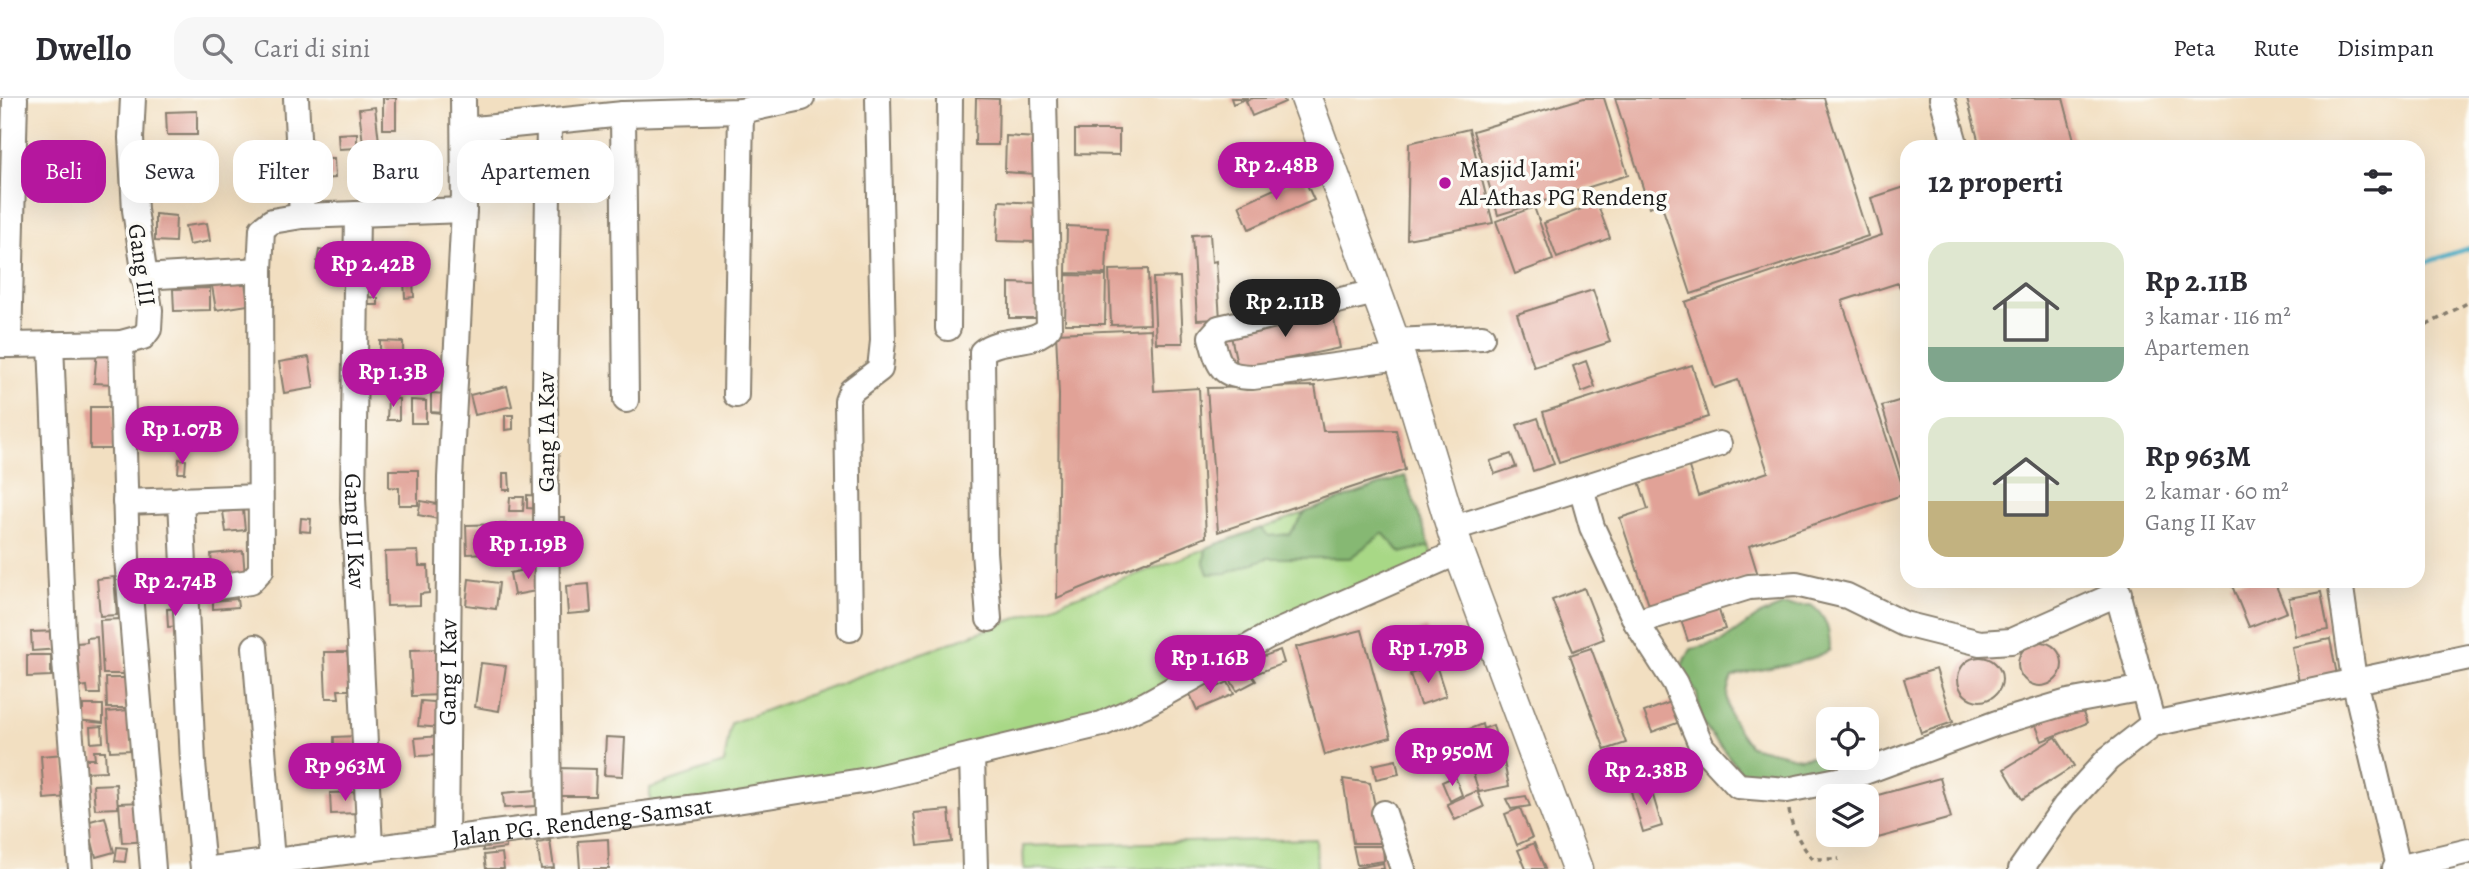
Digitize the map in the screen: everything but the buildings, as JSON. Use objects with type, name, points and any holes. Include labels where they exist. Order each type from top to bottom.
[{"type":"main road","points":[[1306,98],[1397,349],[1455,541],[1577,869]]},
{"type":"street","points":[[5,345],[7,195],[15,98]]},
{"type":"street","name":"Gang III","points":[[5,345],[121,343],[143,337],[149,329],[150,310],[143,277],[131,138],[133,98]]},
{"type":"street","points":[[296,98],[302,216]]},
{"type":"street","name":"Gang I Kav","points":[[446,838],[450,478],[464,210],[463,98]]},
{"type":"street","points":[[465,130],[549,124],[623,114],[741,111],[802,98]]},
{"type":"street","points":[[850,629],[847,401],[851,391],[880,369],[883,341],[878,98]]},
{"type":"street","points":[[948,328],[950,98]]},
{"type":"street","points":[[989,619],[984,538],[982,352],[990,346],[1042,334],[1049,327],[1044,98]]},
{"type":"street","points":[[1942,98],[1954,140]]},
{"type":"street","points":[[736,395],[741,111]]},
{"type":"street","points":[[623,114],[626,400]]},
{"type":"street","name":"Gang IA Kav","points":[[549,124],[545,395],[549,824]]},
{"type":"street","points":[[188,591],[250,582],[259,575],[262,229],[272,221],[302,216],[464,210]]},
{"type":"street","name":"Gang II Kav","points":[[357,214],[353,498],[370,847]]},
{"type":"street","points":[[143,277],[260,270]]},
{"type":"street","points":[[1376,292],[1219,328],[1211,337],[1221,368],[1234,377],[1253,377],[1397,349],[1482,337]]},
{"type":"street","points":[[121,343],[127,558],[153,869]]},
{"type":"street","points":[[51,344],[63,635],[81,869]]},
{"type":"street","name":"Jalan PG. Rendeng-Samsat","points":[[212,869],[698,807],[868,780],[1101,724],[1146,704],[1268,636],[1455,541],[1581,488],[1719,444]]},
{"type":"street","points":[[1581,488],[1592,527],[1636,622],[1675,683],[1702,747],[1738,786],[1787,790],[1848,778],[1997,723],[2068,702],[2144,688]]},
{"type":"street","points":[[125,502],[259,497]]},
{"type":"street","points":[[181,499],[188,591],[193,763],[203,869]]},
{"type":"street","points":[[1636,622],[1748,587],[1797,584],[1847,596],[1904,624],[1980,643],[2011,641],[2115,588]]},
{"type":"street","points":[[2117,588],[2153,724]]},
{"type":"street","points":[[2341,588],[2354,680],[2396,868],[2469,851]]},
{"type":"street","points":[[255,648],[272,861]]},
{"type":"street","points":[[2021,869],[2065,806],[2108,759],[2153,724],[2469,657]]},
{"type":"street","points":[[972,756],[975,869]]},
{"type":"street","points":[[1384,813],[1403,869]]},
{"type":"path","points":[[2425,326],[2469,302]]},
{"type":"path","points":[[1787,790],[1791,822],[1801,846],[1813,859],[1839,859]]},
{"type":"green space","points":[[1405,476],[1435,563],[1102,724],[650,812],[650,788],[724,763],[731,723]]},
{"type":"green space","points":[[1405,476],[1430,546],[1401,553],[1383,533],[1350,558],[1267,558],[1227,573],[1208,574],[1204,563],[1206,548],[1261,528],[1269,536],[1290,534],[1305,512]]},
{"type":"green space","points":[[1811,605],[1816,609],[1826,625],[1830,650],[1804,661],[1732,677],[1728,687],[1728,706],[1733,722],[1750,746],[1800,758],[1816,755],[1816,770],[1822,770],[1746,778],[1701,722],[1697,694],[1681,667],[1691,649],[1721,642],[1758,616],[1782,606]]},
{"type":"green space","points":[[1316,839],[1317,869],[1024,869],[1023,846]]},
{"type":"waterway","points":[[2425,263],[2469,248]]},
{"type":"place","name":"Masjid Jami' Al-Athas PG Rendeng","points":[[1445,183]]}]
